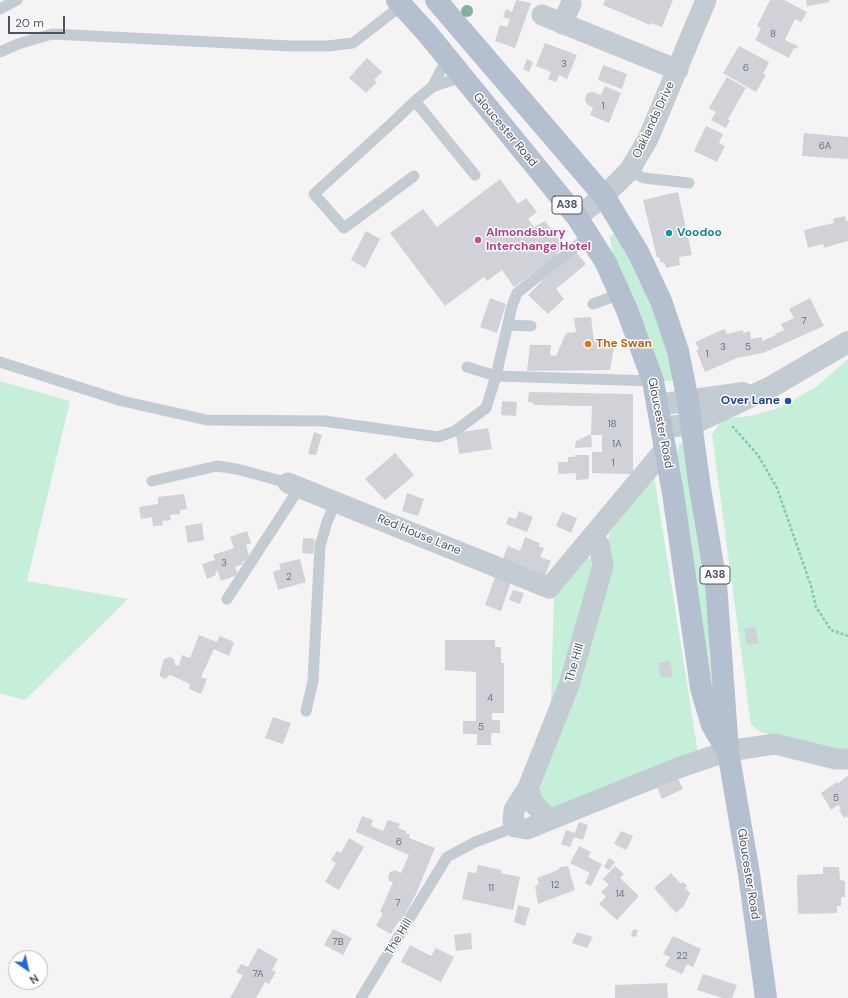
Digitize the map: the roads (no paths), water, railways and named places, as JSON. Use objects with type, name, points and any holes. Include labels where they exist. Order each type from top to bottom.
[{"type":"main road","name":"Gloucester Road","points":[[436,0],[604,196],[638,252],[661,301],[678,351],[692,424],[700,488],[716,582],[728,751],[749,874],[766,998]]},
{"type":"main road","name":"Gloucester Road","points":[[400,3],[577,217],[606,263],[620,294],[653,381],[664,438],[701,688],[712,725],[728,751]]},
{"type":"street","name":"Oaklands Drive","points":[[577,217],[604,196],[629,171],[648,139],[706,0]]},
{"type":"street","points":[[562,24],[571,4]]},
{"type":"street","name":"Oaklands Drive","points":[[542,15],[678,70]]},
{"type":"street","points":[[593,536],[664,438],[792,376],[848,342]]},
{"type":"street","points":[[658,405],[761,391]]},
{"type":"street","name":"Red House Lane","points":[[294,485],[549,588],[593,536]]},
{"type":"street","name":"The Hill","points":[[593,536],[600,547],[603,566],[569,685],[528,788],[514,810],[513,821],[515,827],[527,829],[678,768],[728,751],[775,744],[836,759],[848,759]]},
{"type":"street","points":[[528,788],[533,803],[547,817],[554,818]]},
{"type":"lane","points":[[0,9],[17,0]]},
{"type":"lane","points":[[0,52],[18,44],[52,34],[292,46],[328,46],[353,42],[400,3]]},
{"type":"lane","points":[[432,87],[447,59]]},
{"type":"lane","points":[[414,176],[344,228],[314,194],[432,87],[461,77]]},
{"type":"lane","points":[[415,101],[475,175]]},
{"type":"lane","points":[[629,171],[644,178],[689,183]]},
{"type":"lane","points":[[0,362],[122,401],[207,420],[324,421],[438,437],[455,431],[486,408],[496,376],[512,306],[517,293],[590,236]]},
{"type":"lane","points":[[593,304],[620,294]]},
{"type":"lane","points":[[508,325],[530,326]]},
{"type":"lane","points":[[467,367],[496,376],[653,381]]},
{"type":"lane","points":[[152,481],[217,466],[237,469],[294,485],[227,599]]},
{"type":"lane","points":[[306,711],[313,681],[320,546],[327,522],[336,501]]},
{"type":"lane","name":"The Hill","points":[[361,998],[447,858],[474,842],[515,827]]},
{"type":"place","name":"Voodoo","points":[[669,233]]},
{"type":"place","name":"Almondsbury Interchange Hotel","points":[[478,240]]},
{"type":"place","name":"The Swan","points":[[588,344]]},
{"type":"place","name":"Over Lane","points":[[788,401]]}]
